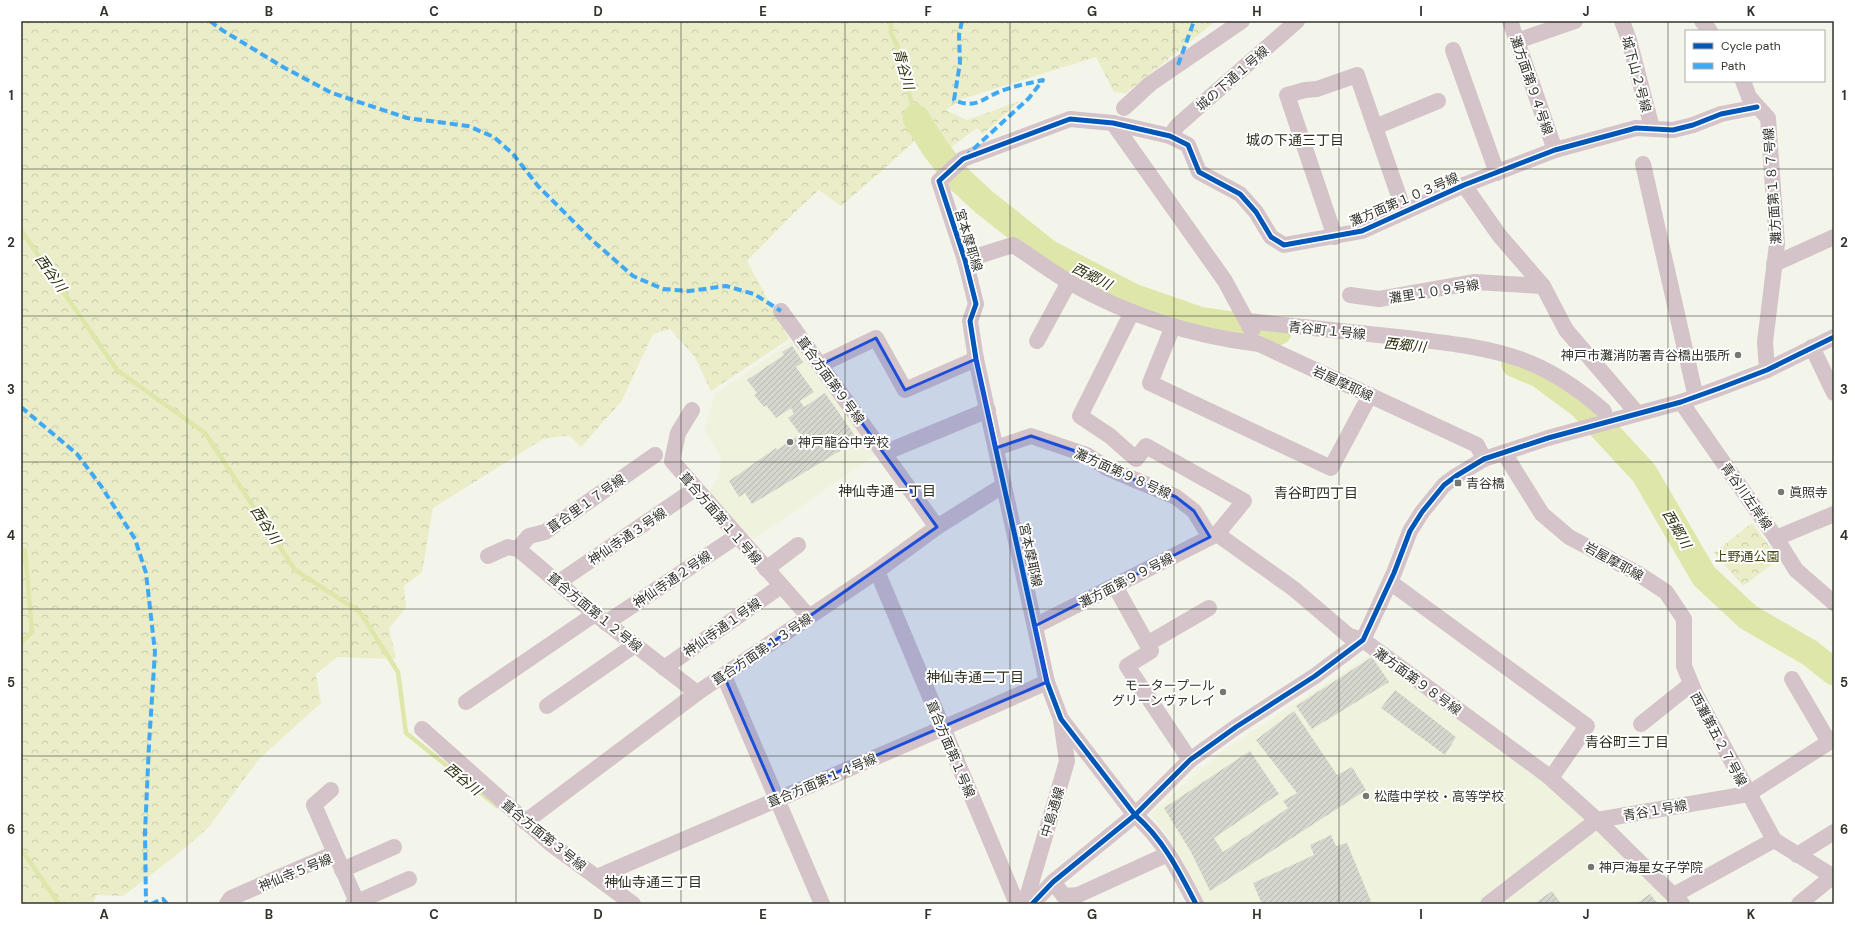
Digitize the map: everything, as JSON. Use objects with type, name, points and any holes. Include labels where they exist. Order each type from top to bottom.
[{"type":"street","points":[[1124,108],[1150,84],[1242,21]]},
{"type":"street","name":"城の下通１号線","points":[[1170,136],[1178,125],[1297,21]]},
{"type":"street","name":"灘方面第９４号線","points":[[1510,21],[1555,150]]},
{"type":"street","points":[[1517,41],[1575,21]]},
{"type":"street","name":"城下山２号線","points":[[1622,21],[1629,40],[1652,128]]},
{"type":"street","points":[[1702,21],[1709,30]]},
{"type":"street","points":[[1453,50],[1497,173]]},
{"type":"street","points":[[1336,237],[1287,95],[1305,90],[1317,89],[1357,75],[1404,211]]},
{"type":"street","name":"灘方面第１８７号線","points":[[1743,82],[1749,97],[1768,118],[1777,244],[1765,342],[1767,370]]},
{"type":"street","points":[[1375,127],[1438,101]]},
{"type":"street","name":"灘方面第１０３号線","points":[[944,175],[963,159],[1070,119],[1113,123],[1170,136],[1188,145],[1199,172],[1240,194],[1256,212],[1271,237],[1284,245],[1336,237],[1362,231],[1464,185],[1555,150],[1636,128],[1673,130],[1694,125],[1721,114],[1757,107]]},
{"type":"street","points":[[1113,123],[1225,281],[1258,342]]},
{"type":"street","points":[[1643,164],[1694,389]]},
{"type":"street","name":"宮本摩耶線","points":[[944,175],[939,181],[965,260],[976,304],[970,321],[976,359],[1047,682],[1061,719],[1135,815],[1149,827],[1177,866],[1196,904]]},
{"type":"street","points":[[1464,185],[1499,236],[1543,286],[1566,330],[1636,413]]},
{"type":"street","points":[[1774,264],[1834,237]]},
{"type":"street","name":"岩屋摩耶線","points":[[965,260],[1013,245],[1069,282],[1132,312],[1173,326],[1223,340],[1258,342],[1477,445],[1484,459]]},
{"type":"street","points":[[1038,341],[1069,282]]},
{"type":"street","name":"灘里１０９号線","points":[[1350,295],[1379,299],[1475,282],[1543,286]]},
{"type":"street","name":"葺合方面第９号線","points":[[781,311],[937,527]]},
{"type":"street","points":[[1132,312],[1080,416],[1110,436],[1136,459],[1146,446],[1244,501],[1213,536]]},
{"type":"street","name":"青谷町１号線","points":[[1247,321],[1457,344],[1498,352],[1521,359],[1545,370],[1578,390],[1609,415]]},
{"type":"street","points":[[1173,326],[1150,383],[1331,468],[1370,395]]},
{"type":"street","points":[[1032,904],[1053,882],[1135,815],[1190,760],[1315,676],[1363,640],[1390,582],[1404,545],[1422,512],[1444,485],[1484,459],[1583,428],[1609,415],[1636,413],[1681,402],[1767,370],[1834,337]]},
{"type":"street","points":[[820,365],[876,338],[905,390],[976,359]]},
{"type":"street","points":[[1812,347],[1834,393]]},
{"type":"street","name":"青谷川左岸線","points":[[1681,402],[1776,538],[1796,570],[1834,603]]},
{"type":"street","name":"葺合方面第１１号線","points":[[692,410],[678,433],[672,461],[809,617]]},
{"type":"street","points":[[884,454],[988,410]]},
{"type":"street","name":"灘方面第９８号線","points":[[996,448],[1031,436],[1087,455],[1107,468],[1176,497],[1194,511],[1213,536],[1294,588],[1349,636],[1363,640],[1551,778],[1597,820],[1678,900]]},
{"type":"street","name":"岩屋摩耶線","points":[[1504,453],[1542,514],[1569,537],[1637,573],[1666,592],[1684,619],[1684,666],[1691,684]]},
{"type":"street","name":"葺合里１７号線","points":[[518,549],[529,536],[546,532],[655,455]]},
{"type":"street","name":"葺合方面第１３号線","points":[[525,822],[697,693],[877,571],[937,527],[1004,485]]},
{"type":"street","name":"神仙寺通３号線","points":[[559,582],[695,489]]},
{"type":"street","points":[[1776,538],[1834,514]]},
{"type":"street","name":"神仙寺通２号線","points":[[466,702],[737,536]]},
{"type":"street","name":"灘方面第９９号線","points":[[1035,626],[1213,536]]},
{"type":"street","points":[[766,569],[798,545]]},
{"type":"street","points":[[488,556],[508,547],[518,549]]},
{"type":"street","name":"葺合方面第１２号線","points":[[518,549],[601,618],[697,693]]},
{"type":"street","name":"葺合方面第１号線","points":[[877,571],[1017,904]]},
{"type":"street","points":[[1390,582],[1588,726],[1551,778]]},
{"type":"street","name":"神仙寺通１号線","points":[[664,668],[781,586]]},
{"type":"street","points":[[1115,586],[1151,651],[1127,666],[1190,760]]},
{"type":"street","points":[[1147,644],[1209,608]]},
{"type":"street","points":[[548,706],[636,646]]},
{"type":"street","points":[[724,676],[822,904]]},
{"type":"street","points":[[1792,679],[1831,740]]},
{"type":"street","name":"葺合方面第１４号線","points":[[597,878],[777,798],[943,729],[1047,682]]},
{"type":"street","points":[[1641,724],[1691,684]]},
{"type":"street","name":"西灘第五２７号線","points":[[1691,684],[1748,794],[1774,840]]},
{"type":"street","name":"中島通線","points":[[1025,904],[1067,761],[1061,719]]},
{"type":"street","name":"葺合方面第３号線","points":[[422,729],[551,844],[633,904]]},
{"type":"street","name":"青谷１号線","points":[[1488,904],[1597,820],[1748,794],[1831,740]]},
{"type":"street","points":[[331,790],[314,805],[335,853]]},
{"type":"street","points":[[1798,855],[1834,832]]},
{"type":"street","points":[[1678,900],[1774,840],[1833,877],[1799,904]]},
{"type":"street","points":[[342,870],[394,846]]},
{"type":"street","name":"神仙寺５号線","points":[[227,904],[231,898],[335,853],[355,903]]},
{"type":"street","points":[[1053,882],[1064,896],[1078,895],[1168,854]]},
{"type":"street","points":[[355,903],[409,879]]},
{"type":"highlighted area","points":[[876,338],[905,390],[976,359],[996,448],[1031,436],[1087,455],[1107,468],[1176,497],[1194,511],[1210,537],[1035,626],[1047,682],[777,798],[724,676],[937,527],[820,365]]},
{"type":"shaded area","name":"神戸龍谷中学校","points":[[793,340],[877,454],[751,541],[708,493],[718,478],[722,459],[704,431],[715,394]]},
{"type":"shaded area","name":"松蔭中学校・高等学校","points":[[1371,654],[1540,777],[1587,820],[1475,904],[1204,904],[1173,843],[1151,814],[1222,751]]},
{"type":"shaded area","name":"神戸海星女子学院","points":[[1597,829],[1670,904],[1501,904]]},
{"type":"green space","points":[[21,21],[1216,21],[1126,93],[1114,92],[1096,57],[962,99],[946,110],[967,120],[1020,101],[983,134],[977,128],[947,150],[918,138],[841,206],[819,190],[747,261],[789,339],[711,391],[695,357],[670,329],[653,334],[621,402],[581,447],[569,435],[543,439],[433,508],[422,572],[404,586],[406,608],[389,628],[396,659],[337,657],[316,674],[321,703],[259,759],[208,828],[174,857],[123,896],[96,895],[93,904],[21,904]]},
{"type":"green space","name":"上野通公園","points":[[1752,523],[1779,559],[1743,586],[1714,553]]},
{"type":"building","points":[[792,346],[803,362],[796,367],[814,392],[800,401],[804,407],[825,393],[858,440],[752,504],[745,493],[739,497],[729,481],[776,448],[777,450],[800,434],[788,418],[794,414],[791,408],[776,418],[766,405],[764,407],[754,395],[757,393],[747,380],[784,355],[782,352]]},
{"type":"building","points":[[1372,657],[1389,682],[1312,729],[1296,706]]},
{"type":"building","points":[[1395,690],[1456,737],[1445,755],[1381,708]]},
{"type":"building","points":[[1294,711],[1337,775],[1352,767],[1366,790],[1210,891],[1191,852],[1164,808],[1250,751],[1279,794],[1214,838],[1223,852],[1288,808],[1283,801],[1297,793],[1256,740]]},
{"type":"building","points":[[1331,835],[1336,846],[1347,843],[1372,904],[1262,904],[1253,883],[1314,855],[1310,845]]},
{"type":"building","points":[[1552,891],[1561,904],[1534,904]]},
{"type":"building","points":[[1650,894],[1658,904],[1636,904]]},
{"type":"waterway","name":"青谷川","points":[[891,21],[891,33],[902,56],[908,89],[916,118]]},
{"type":"waterway","name":"西郷川","points":[[916,118],[934,147],[959,179],[984,202],[1048,253],[1133,297],[1199,320],[1278,332]]},
{"type":"waterway","name":"西谷川","points":[[21,230],[117,370],[205,433],[295,570],[360,612],[398,672],[406,733],[497,806]]},
{"type":"waterway","name":"西郷川","points":[[1515,364],[1539,374],[1581,405],[1644,473],[1704,576],[1748,617],[1810,653],[1834,672]]},
{"type":"waterway","points":[[21,642],[32,632],[25,550]]},
{"type":"waterway","points":[[21,849],[59,904]]},
{"type":"marked path","points":[[210,21],[222,30],[283,67],[332,93],[407,118],[468,126],[494,137],[513,154],[538,186],[592,240],[633,276],[663,289],[689,291],[726,286],[754,294],[781,311]]},
{"type":"marked path","points":[[962,21],[959,35],[960,63],[954,100],[969,104],[976,103],[1007,89],[1043,80],[1029,98],[968,154]]},
{"type":"marked path","points":[[1178,65],[1194,21]]},
{"type":"marked path","points":[[21,407],[77,454],[101,486],[135,539],[146,573],[155,652],[145,833],[146,904]]},
{"type":"marked path","points":[[151,904],[163,899],[167,904]]},
{"type":"cycle path","points":[[1196,904],[1170,856],[1154,834],[1135,815],[1061,719],[1047,682],[976,359],[970,321],[976,304],[965,260],[939,181],[963,159],[1070,119],[1113,123],[1170,136],[1188,145],[1199,172],[1240,194],[1256,212],[1271,237],[1284,245],[1362,231],[1464,185],[1555,150],[1636,128],[1673,130],[1693,125],[1721,114],[1757,107]]},
{"type":"cycle path","points":[[1032,904],[1053,882],[1135,815],[1190,760],[1236,727],[1315,676],[1363,640],[1394,573],[1410,531],[1422,512],[1444,485],[1456,476],[1484,459],[1548,438],[1681,402],[1720,388],[1767,370],[1834,337]]},
{"type":"place","name":"神戸市灘消防署青谷橋出張所","points":[[1738,355]]},
{"type":"place","name":"神戸龍谷中学校","points":[[790,442]]},
{"type":"place","name":"青谷橋","points":[[1458,483]]},
{"type":"place","name":"眞照寺","points":[[1781,492]]},
{"type":"place","name":"モータープール グリーンヴァレイ","points":[[1223,692]]},
{"type":"place","name":"松蔭中学校・高等学校","points":[[1366,796]]},
{"type":"place","name":"神戸海星女子学院","points":[[1591,867]]},
{"type":"district","name":"城の下通三丁目","points":[[1295,140]]},
{"type":"district","name":"神仙寺通一丁目","points":[[887,491]]},
{"type":"district","name":"青谷町四丁目","points":[[1316,493]]},
{"type":"district","name":"神仙寺通二丁目","points":[[975,677]]},
{"type":"district","name":"青谷町三丁目","points":[[1627,742]]},
{"type":"district","name":"神仙寺通三丁目","points":[[653,882]]}]
